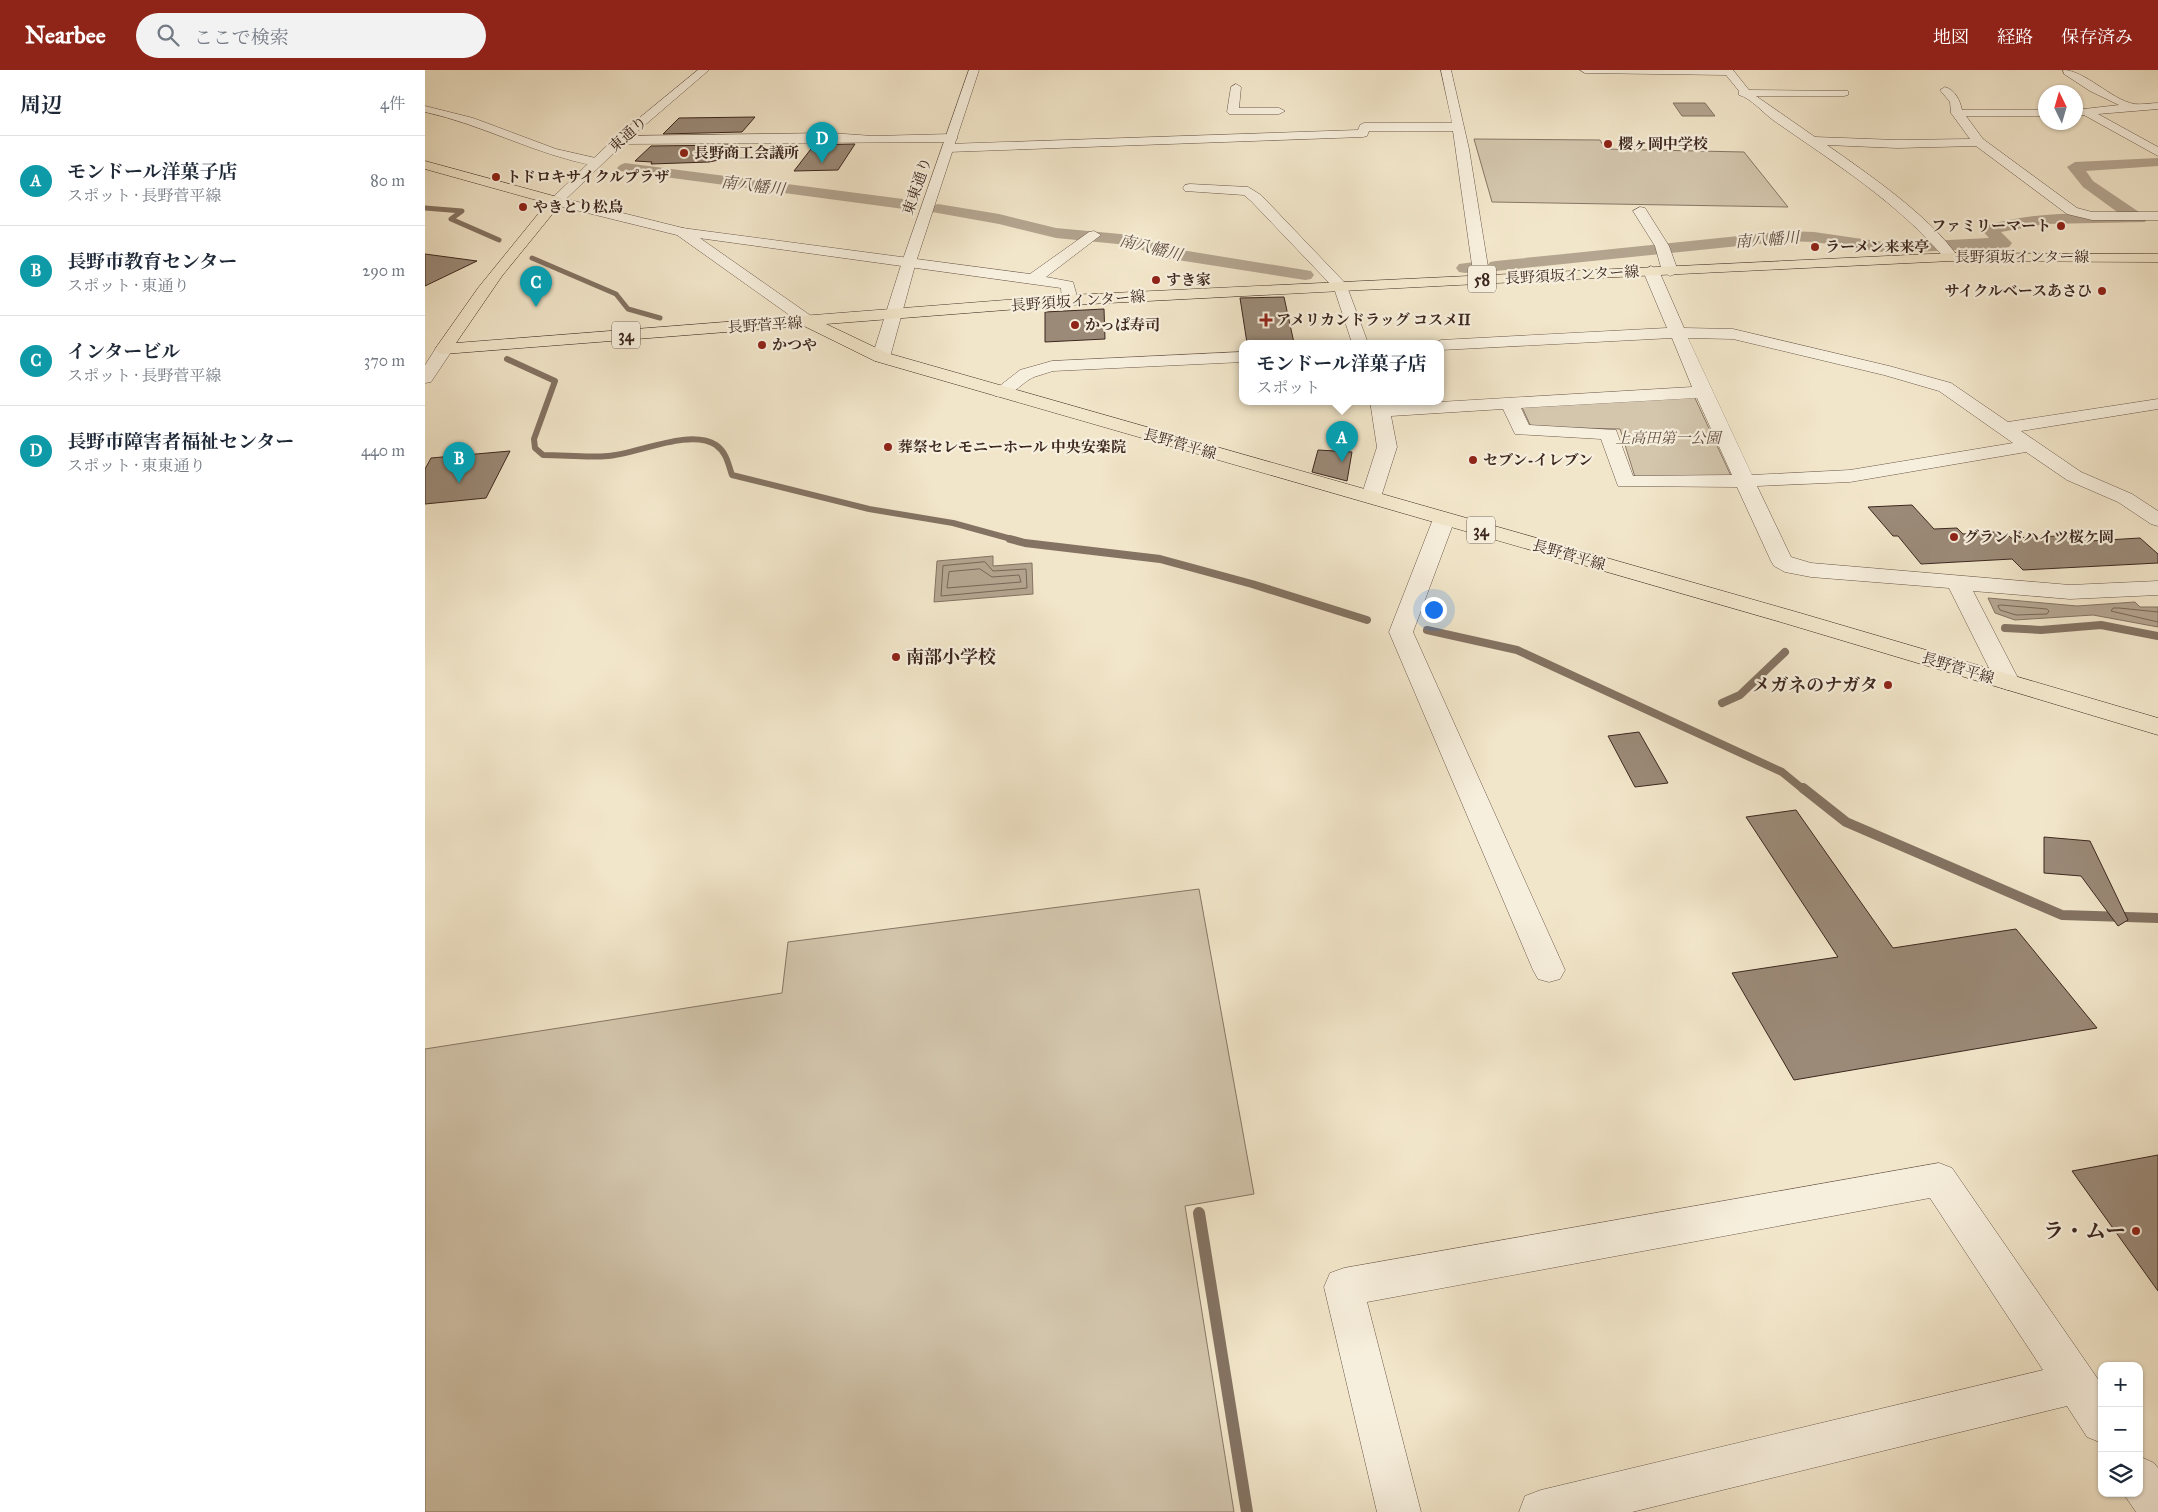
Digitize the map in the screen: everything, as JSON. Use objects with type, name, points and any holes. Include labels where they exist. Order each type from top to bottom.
[{"type":"main road","points":[[425,165],[555,201],[501,266],[471,306],[444,349]]},
{"type":"main road","name":"長野須坂インター線","points":[[808,321],[1070,300],[1670,271],[1945,250],[2158,258]]},
{"type":"main road","name":"長野菅平線","points":[[444,349],[808,321],[881,357],[1371,497],[2158,727]]},
{"type":"street","name":"東通り","points":[[555,201],[620,140],[704,70]]},
{"type":"street","name":"東東通り","points":[[881,357],[909,262],[974,70]]},
{"type":"street","points":[[1446,70],[1458,127],[1482,279]]},
{"type":"street","points":[[1585,70],[1728,71],[1743,93],[1756,104],[1813,141],[1910,213],[1945,250]]},
{"type":"street","points":[[2068,70],[2094,89],[2133,107]]},
{"type":"street","points":[[1807,82],[1816,93]]},
{"type":"street","points":[[1236,87],[1233,112],[1279,111]]},
{"type":"street","points":[[1945,90],[1955,101],[1957,113],[1979,142],[2072,211],[2093,216],[2158,216]]},
{"type":"street","points":[[1743,93],[1844,93]]},
{"type":"street","points":[[2083,113],[2158,106]]},
{"type":"street","points":[[425,110],[456,116],[570,159],[596,162]]},
{"type":"street","points":[[1957,113],[2038,113]]},
{"type":"street","points":[[2088,113],[2158,152]]},
{"type":"street","points":[[620,140],[830,137],[950,143],[1363,133],[1364,127],[1458,127]]},
{"type":"street","points":[[2129,136],[2158,135]]},
{"type":"street","points":[[1813,141],[1897,144],[1979,142]]},
{"type":"street","points":[[1190,188],[1248,191],[1341,287],[1359,340]]},
{"type":"street","points":[[555,201],[682,232],[1033,278],[1068,285],[1070,300]]},
{"type":"street","points":[[1640,211],[1662,248],[1670,271]]},
{"type":"street","points":[[682,232],[808,321]]},
{"type":"street","points":[[1033,278],[1092,237]]},
{"type":"street","points":[[1651,271],[1703,392],[1782,561],[1793,567],[2070,592],[2158,588]]},
{"type":"street","points":[[1444,345],[1679,333],[1733,334],[1898,374],[1945,387],[2074,476],[2125,498],[2158,520]]},
{"type":"street","points":[[425,348],[444,349]]},
{"type":"street","points":[[425,353],[444,349]]},
{"type":"street","points":[[425,378],[444,349]]},
{"type":"street","points":[[1001,392],[1026,374],[1052,366],[1239,357]]},
{"type":"street","points":[[1444,405],[1509,403],[1703,392]]},
{"type":"street","points":[[1509,403],[1522,430],[1609,434],[1625,482],[1744,482],[1850,476],[2028,446]]},
{"type":"street","points":[[2004,428],[2158,404]]},
{"type":"street","points":[[1371,497],[1387,447],[1380,406],[1423,405]]},
{"type":"street","points":[[1444,519],[1401,632],[1549,970]]},
{"type":"street","points":[[1957,582],[2008,682]]},
{"type":"street","points":[[1399,1512],[1344,1287],[1939,1180],[2098,1416]]},
{"type":"street","points":[[1541,1512],[2076,1383]]},
{"type":"street","points":[[2143,1484],[2158,1506]]},
{"type":"green space","points":[[1474,139],[1600,140],[1605,149],[1744,152],[1788,207],[1492,202]]},
{"type":"green space","name":"上高田第一公園","points":[[1694,396],[1732,478],[1635,477],[1620,429],[1531,427],[1521,405]]},
{"type":"green space","points":[[1199,889],[1254,1194],[1185,1206],[1234,1512],[425,1512],[425,1049],[782,993],[788,942]]},
{"type":"water","points":[[1673,103],[1705,103],[1715,116],[1682,116]]},
{"type":"water","points":[[993,556],[993,566],[1032,563],[1033,594],[934,602],[937,561]]},
{"type":"water","points":[[1988,598],[2077,606],[2135,602],[2140,607],[2158,607],[2158,627],[2093,615],[2015,620],[1995,613]]},
{"type":"building","points":[[755,117],[742,132],[663,134],[679,118]]},
{"type":"building","points":[[855,144],[838,170],[794,171],[814,145]]},
{"type":"building","name":"長野商工会議所","points":[[731,145],[719,160],[709,162],[651,164],[652,162],[635,161],[651,146]]},
{"type":"building","points":[[425,254],[477,261],[425,286]]},
{"type":"building","name":"アメリカンドラッグ コスメII","points":[[1284,297],[1293,340],[1247,340],[1240,298]]},
{"type":"building","name":"かっぱ寿司","points":[[1104,309],[1105,339],[1045,342],[1045,312]]},
{"type":"building","points":[[1318,450],[1352,452],[1347,481],[1312,472]]},
{"type":"building","points":[[510,451],[486,498],[425,504],[425,469],[431,458]]},
{"type":"building","name":"グランドハイツ桜ケ岡","points":[[1912,505],[1934,529],[1957,528],[1963,534],[1995,532],[1997,535],[2007,534],[2011,538],[2083,535],[2090,541],[2140,538],[2158,554],[2158,563],[2023,570],[2012,559],[1921,564],[1898,536],[1893,536],[1868,507]]},
{"type":"building","points":[[1639,732],[1668,783],[1635,787],[1608,736]]},
{"type":"building","points":[[1796,810],[1893,948],[2016,929],[2097,1028],[1794,1080],[1732,973],[1838,957],[1746,817]]},
{"type":"building","points":[[2044,837],[2090,841],[2128,920],[2118,926],[2081,876],[2044,873]]},
{"type":"building","name":"ラ・ムー","points":[[2158,1155],[2158,1291],[2072,1171]]},
{"type":"waterway","name":"南八幡川","points":[[1496,266],[1787,236],[1814,237],[1890,248],[2003,243],[1990,230],[2027,221],[2045,219],[2139,219],[2088,184],[2075,167],[2158,162]]},
{"type":"waterway","name":"南八幡川","points":[[625,168],[911,205]]},
{"type":"waterway","points":[[425,208],[462,211],[451,219],[499,240]]},
{"type":"waterway","name":"南八幡川","points":[[938,209],[999,219],[1056,233],[1131,240],[1165,253],[1305,275]]},
{"type":"waterway","points":[[532,258],[616,294],[628,309],[660,318]]},
{"type":"waterway","name":"南八幡川","points":[[1465,268],[1474,267]]},
{"type":"waterway","points":[[507,359],[555,381],[534,439],[535,448],[543,455],[608,456],[678,440],[692,439],[705,441],[716,445],[723,452],[732,475],[869,509],[953,523],[1015,540]]},
{"type":"waterway","points":[[1010,539],[1025,543],[1160,559],[1252,584],[1367,620]]},
{"type":"waterway","points":[[2005,628],[2041,630],[2101,625],[2158,636]]},
{"type":"waterway","points":[[1427,630],[1517,650],[1782,772],[1804,790]]},
{"type":"waterway","points":[[1722,703],[1740,695],[1785,652]]},
{"type":"waterway","points":[[1803,788],[1846,822],[2062,915],[2158,918]]},
{"type":"waterway","points":[[1199,1213],[1247,1512]]},
{"type":"place","name":"櫻ヶ岡中学校","points":[[1608,144]]},
{"type":"place","name":"長野商工会議所","points":[[684,153]]},
{"type":"place","name":"長野市障害者福祉センター","points":[[822,163]]},
{"type":"place","name":"トドロキサイクルプラザ","points":[[496,177]]},
{"type":"place","name":"やきとり松鳥","points":[[523,207]]},
{"type":"place","name":"ファミリーマート","points":[[2061,226]]},
{"type":"place","name":"ラーメン来来亭","points":[[1815,247]]},
{"type":"place","name":"すき家","points":[[1156,280]]},
{"type":"place","name":"サイクルベースあさひ","points":[[2102,291]]},
{"type":"place","name":"インタービル","points":[[536,307]]},
{"type":"place","name":"アメリカンドラッグ コスメII","points":[[1266,320]]},
{"type":"place","name":"かっぱ寿司","points":[[1075,325]]},
{"type":"place","name":"かつや","points":[[762,345]]},
{"type":"place","name":"葬祭セレモニーホール 中央安楽院","points":[[888,447]]},
{"type":"place","name":"セブン-イレブン","points":[[1473,460]]},
{"type":"place","name":"モンドール洋菓子店","points":[[1342,462]]},
{"type":"place","name":"長野市教育センター","points":[[459,483]]},
{"type":"place","name":"グランドハイツ桜ケ岡","points":[[1954,537]]},
{"type":"place","name":"南部小学校","points":[[896,657]]},
{"type":"place","name":"メガネのナガタ","points":[[1888,685]]},
{"type":"place","name":"ラ・ムー","points":[[2136,1231]]}]
